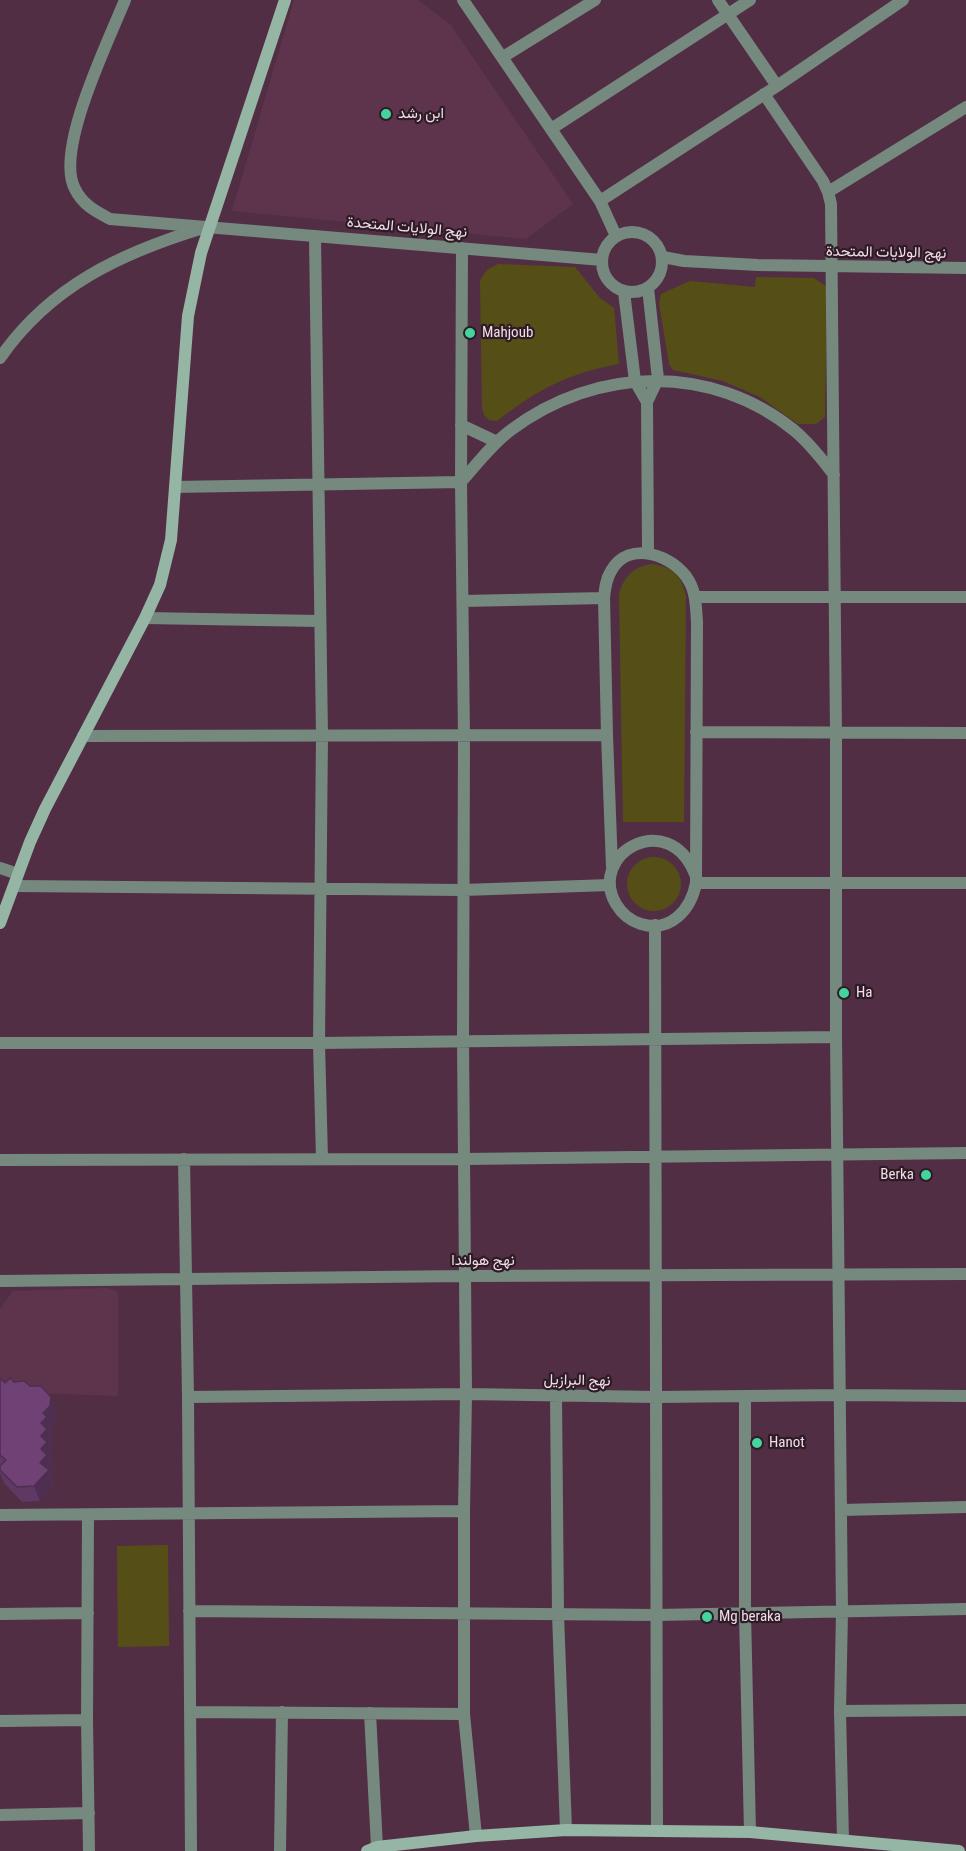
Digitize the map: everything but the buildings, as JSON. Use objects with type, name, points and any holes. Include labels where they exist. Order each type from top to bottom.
[{"type":"street","name":"نهج الولايات المتحدة","points":[[125,0],[78,119],[69,159],[74,188],[86,206],[110,219],[602,260]]},
{"type":"street","points":[[0,922],[45,809],[160,585],[166,562],[175,487],[188,316],[194,282],[210,226],[285,0]]},
{"type":"street","points":[[464,0],[600,201],[612,240],[602,260],[607,280],[624,292],[636,292],[648,288],[657,280],[662,269],[661,251]]},
{"type":"street","points":[[503,57],[595,0]]},
{"type":"street","points":[[718,0],[777,86]]},
{"type":"street","points":[[551,129],[750,0]]},
{"type":"street","points":[[600,201],[777,86],[903,0]]},
{"type":"street","points":[[764,94],[828,192],[831,204],[837,1155],[840,1276],[842,1612],[840,1711],[843,1840]]},
{"type":"street","points":[[828,192],[966,107]]},
{"type":"street","points":[[0,358],[21,330],[53,298],[135,251],[210,226]]},
{"type":"street","name":"نهج الولايات المتحدة","points":[[612,240],[628,231],[640,232],[650,237],[661,251],[684,261],[833,267],[966,268]]},
{"type":"street","points":[[315,236],[321,736],[319,1043],[322,1159]]},
{"type":"street","points":[[462,248],[463,1041],[466,1276],[464,1714],[476,1836]]},
{"type":"street","points":[[648,288],[658,379],[647,402],[648,552]]},
{"type":"street","points":[[624,292],[635,381],[647,402]]},
{"type":"street","points":[[175,487],[461,482],[497,442],[525,420],[549,407],[584,392],[635,381],[658,379],[706,386],[732,394],[760,408],[794,430],[814,448],[834,475]]},
{"type":"street","points":[[461,425],[497,442]]},
{"type":"street","points":[[648,552],[666,558],[681,569],[696,597],[697,622],[693,896],[683,912],[668,923],[655,925],[642,924],[630,919],[620,910],[613,898],[610,885],[613,869],[604,598],[606,582],[611,569],[620,560],[648,552]]},
{"type":"street","points":[[696,597],[966,597]]},
{"type":"street","points":[[463,601],[604,598]]},
{"type":"street","points":[[145,618],[319,621]]},
{"type":"street","points":[[696,732],[966,734]]},
{"type":"street","points":[[83,736],[607,735]]},
{"type":"street","points":[[613,869],[619,857],[629,847],[656,840],[669,843],[681,850],[690,861],[695,878]]},
{"type":"street","points":[[0,868],[17,880],[319,890],[463,890],[610,885]]},
{"type":"street","points":[[695,878],[837,883],[966,883]]},
{"type":"street","points":[[655,925],[657,1831]]},
{"type":"street","points":[[0,1043],[319,1043],[837,1037]]},
{"type":"street","points":[[0,1160],[465,1159],[966,1153]]},
{"type":"street","points":[[184,1159],[191,1851]]},
{"type":"street","name":"نهج هولندا","points":[[0,1281],[966,1274]]},
{"type":"street","name":"نهج البرازيل","points":[[188,1397],[466,1394],[656,1397],[966,1396]]},
{"type":"street","points":[[556,1396],[558,1614],[566,1830]]},
{"type":"street","points":[[745,1397],[745,1613],[750,1832]]},
{"type":"street","points":[[841,1510],[966,1507]]},
{"type":"street","points":[[2,1513],[88,1515],[464,1510]]},
{"type":"street","points":[[88,1515],[89,1851]]},
{"type":"street","points":[[189,1611],[657,1615],[966,1609]]},
{"type":"street","points":[[0,1614],[88,1613]]},
{"type":"street","points":[[840,1711],[966,1710]]},
{"type":"street","points":[[190,1712],[464,1714]]},
{"type":"street","points":[[280,1851],[282,1712]]},
{"type":"street","points":[[370,1713],[372,1849],[476,1836],[566,1830],[750,1832],[959,1851]]},
{"type":"street","points":[[0,1721],[87,1720]]},
{"type":"street","points":[[0,1815],[88,1813]]},
{"type":"shaded area","name":"ابن رشد","points":[[294,0],[418,0],[450,24],[573,204],[526,239],[232,211]]},
{"type":"shaded area","points":[[498,264],[575,267],[600,298],[614,308],[619,364],[584,372],[554,384],[526,400],[497,421],[489,420],[484,415],[482,407],[480,280],[487,270]]},
{"type":"shaded area","points":[[756,277],[814,278],[827,287],[825,417],[816,424],[798,424],[760,397],[723,381],[673,370],[669,364],[659,303],[661,294],[690,281],[755,287]]},
{"type":"shaded area","points":[[651,564],[664,567],[674,573],[682,583],[686,596],[684,822],[623,822],[619,594],[634,570]]},
{"type":"shaded area","points":[[649,857],[659,857],[673,865],[679,874],[681,884],[679,894],[673,903],[659,911],[649,911],[632,899],[627,889],[627,879],[639,862]]},
{"type":"shaded area","points":[[108,1288],[118,1292],[118,1396],[0,1392],[0,1309],[13,1291]]},
{"type":"shaded area","points":[[168,1545],[169,1646],[118,1647],[117,1546]]},
{"type":"place","name":"ابن رشد","points":[[386,114]]},
{"type":"place","name":"Mahjoub","points":[[470,333]]},
{"type":"place","name":"Ha","points":[[844,993]]},
{"type":"place","name":"Berka","points":[[926,1175]]},
{"type":"place","name":"Hanot","points":[[757,1443]]},
{"type":"place","name":"Mg beraka","points":[[707,1617]]}]
